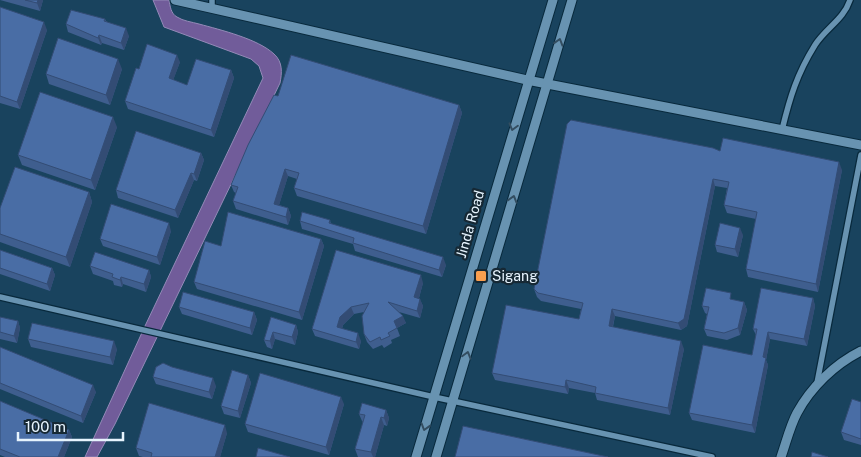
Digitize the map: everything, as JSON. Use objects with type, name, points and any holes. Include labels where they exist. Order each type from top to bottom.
[{"type":"street","points":[[175,0],[194,4],[212,4],[527,80],[861,145]]},
{"type":"street","name":"Jinda Road","points":[[416,457],[527,80],[553,0]]},
{"type":"street","points":[[436,457],[572,0]]},
{"type":"street","points":[[782,130],[793,84],[816,43],[846,12],[850,0]]},
{"type":"street","points":[[817,385],[861,154]]},
{"type":"street","points":[[0,297],[453,402],[712,457]]},
{"type":"street","points":[[781,457],[797,414],[817,385],[848,358],[861,351]]},
{"type":"shaded area","points":[[153,0],[169,0],[173,14],[182,20],[218,29],[259,44],[277,57],[281,68],[281,79],[115,424],[97,457],[85,457],[263,78],[259,66],[251,59],[164,27]]},
{"type":"building","points":[[25,0],[38,0],[37,3]]},
{"type":"building","points":[[0,7],[44,22],[17,102],[0,96]]},
{"type":"building","points":[[71,10],[105,19],[104,21],[126,28],[121,43],[99,35],[98,38],[66,24]]},
{"type":"building","points":[[58,38],[118,59],[106,95],[46,74]]},
{"type":"building","points":[[147,44],[177,55],[169,78],[187,85],[196,59],[231,70],[211,130],[125,101],[136,68],[139,69]]},
{"type":"building","points":[[291,55],[459,105],[423,226],[294,188],[299,173],[285,169],[274,204],[288,208],[286,217],[233,201],[238,187],[231,185],[248,145],[274,95],[278,96]]},
{"type":"building","points":[[40,92],[113,117],[91,180],[18,155]]},
{"type":"building","points":[[571,120],[713,148],[720,151],[723,138],[839,162],[816,284],[746,269],[757,212],[724,205],[729,182],[713,179],[684,319],[678,323],[612,309],[609,326],[681,341],[668,408],[595,393],[596,387],[566,380],[565,387],[492,373],[506,305],[579,319],[583,303],[538,293],[534,289],[567,124]]},
{"type":"building","points":[[136,131],[201,153],[194,174],[191,173],[175,210],[116,190]]},
{"type":"building","points":[[15,167],[89,192],[66,257],[0,234],[0,208]]},
{"type":"building","points":[[111,204],[169,223],[157,257],[100,239]]},
{"type":"building","points":[[228,212],[321,239],[299,312],[194,282],[205,241],[221,246]]},
{"type":"building","points":[[302,212],[330,220],[329,223],[443,257],[439,270],[353,243],[354,238],[300,221]]},
{"type":"building","points":[[720,223],[740,228],[735,249],[715,245]]},
{"type":"building","points":[[0,250],[52,268],[47,284],[0,268]]},
{"type":"building","points":[[336,250],[421,275],[414,297],[420,299],[417,311],[388,302],[403,316],[394,321],[397,328],[388,333],[390,336],[381,340],[380,337],[370,342],[364,334],[362,316],[369,303],[351,307],[340,317],[337,327],[358,333],[356,342],[312,329]]},
{"type":"building","points":[[95,252],[149,270],[144,284],[121,277],[120,280],[112,277],[113,274],[90,266]]},
{"type":"building","points":[[706,288],[731,293],[730,299],[744,302],[738,328],[724,333],[704,329],[709,307],[702,306]]},
{"type":"building","points":[[761,288],[813,298],[804,339],[768,332],[763,357],[766,358],[752,425],[689,413],[703,345],[752,355],[757,329],[753,329]]},
{"type":"building","points":[[183,292],[254,312],[250,328],[179,307]]},
{"type":"building","points":[[0,317],[18,321],[14,336],[0,332]]},
{"type":"building","points":[[271,317],[296,325],[292,337],[273,332],[270,341],[264,340]]},
{"type":"building","points":[[32,323],[114,341],[110,357],[28,339]]},
{"type":"building","points":[[0,347],[93,385],[81,416],[0,383]]},
{"type":"building","points":[[163,363],[213,378],[209,392],[153,377],[156,367]]},
{"type":"building","points":[[232,370],[248,375],[238,411],[221,406]]},
{"type":"building","points":[[260,373],[341,397],[326,447],[245,424]]},
{"type":"building","points":[[852,399],[861,402],[861,439],[841,432]]},
{"type":"building","points":[[0,401],[69,430],[58,457],[20,457],[0,449]]},
{"type":"building","points":[[149,403],[225,425],[215,457],[151,457],[152,453],[136,448]]},
{"type":"building","points":[[362,403],[386,410],[384,418],[381,417],[371,452],[355,449],[365,415],[359,414]]},
{"type":"building","points":[[463,426],[608,457],[455,457]]},
{"type":"building","points":[[258,448],[290,457],[256,457]]},
{"type":"building","points":[[812,452],[828,457],[811,457]]},
{"type":"place","name":"Sigang","points":[[481,276]]}]
